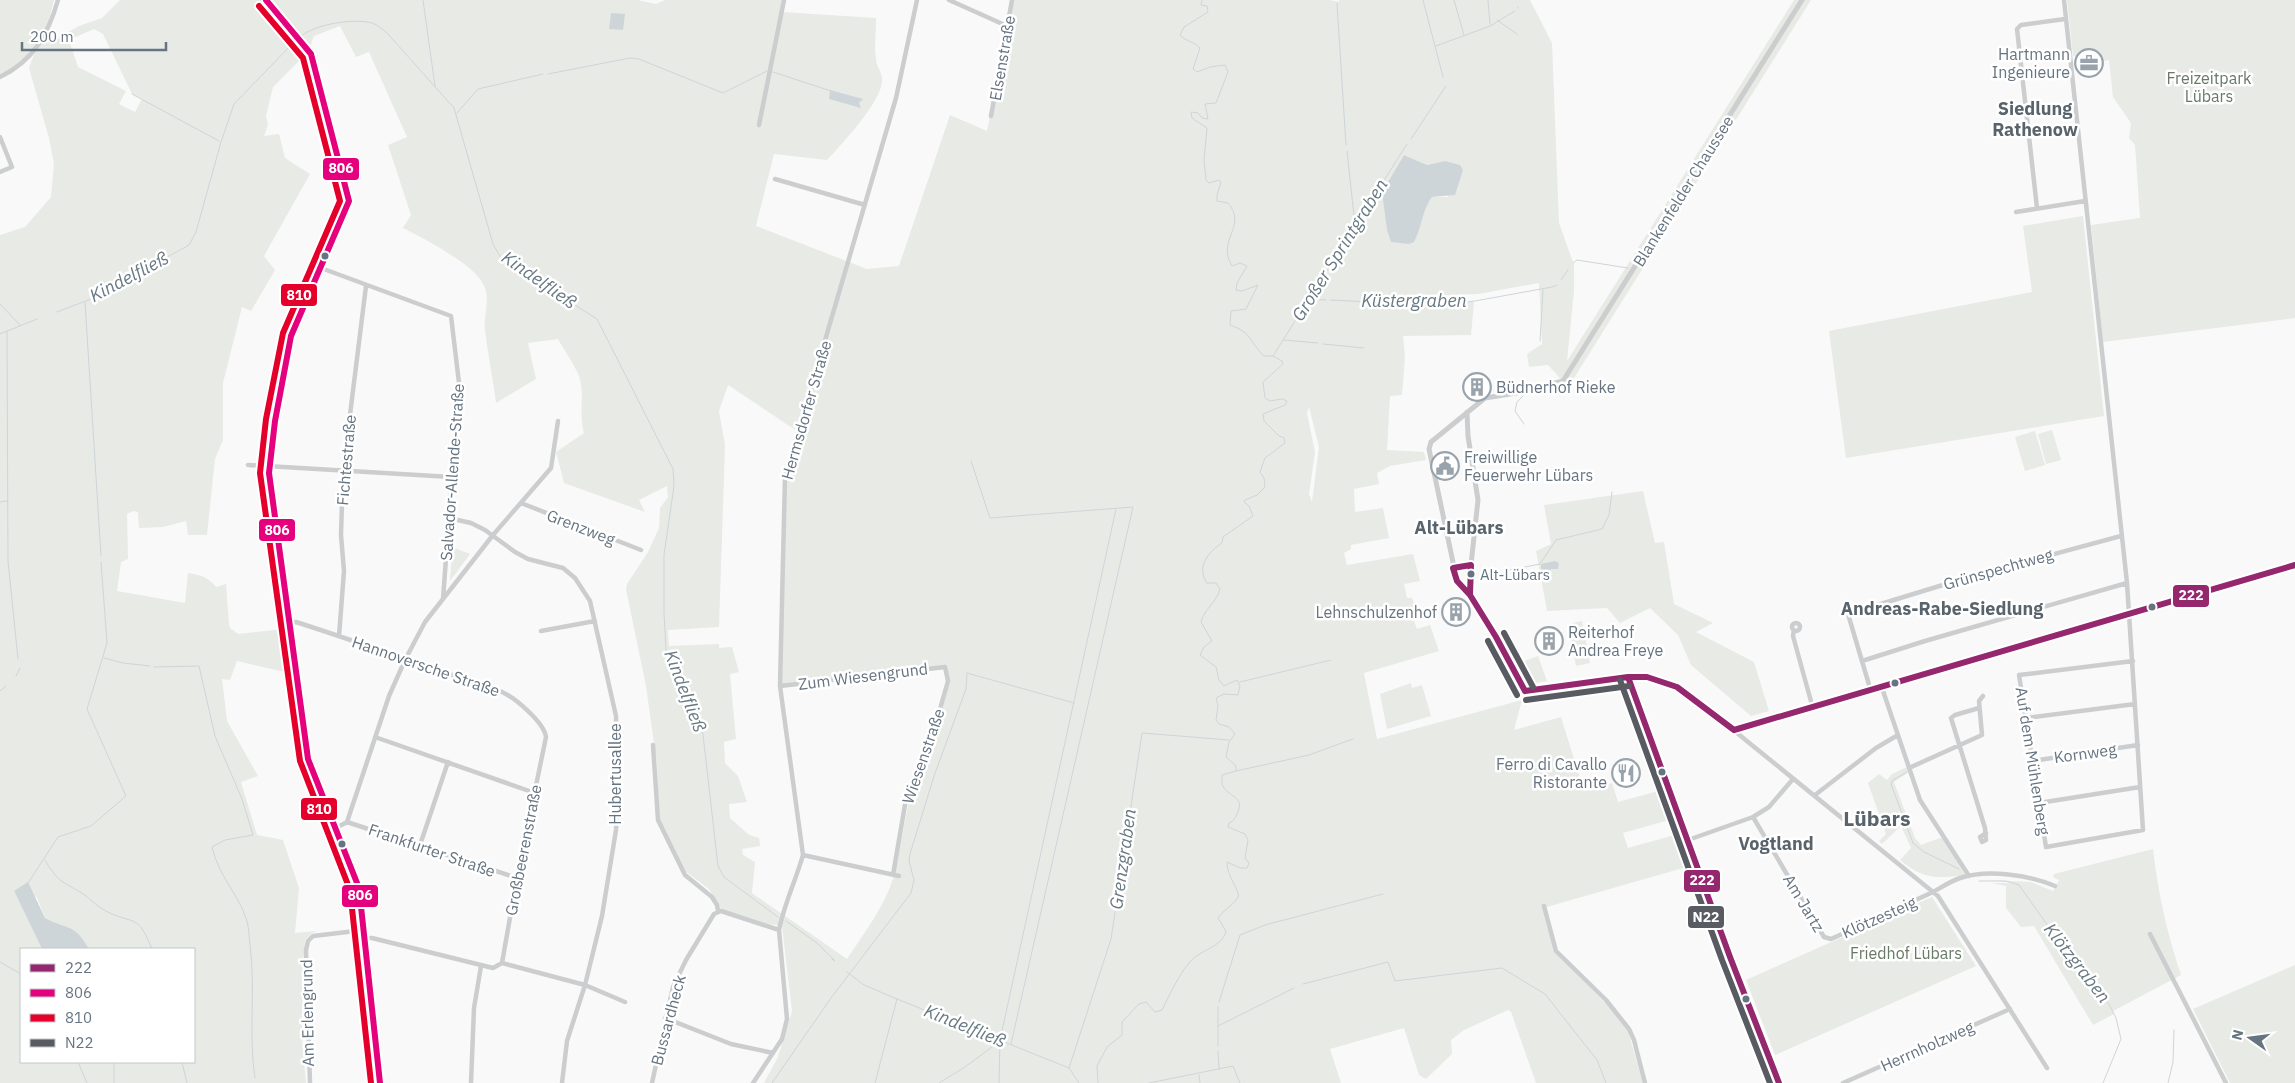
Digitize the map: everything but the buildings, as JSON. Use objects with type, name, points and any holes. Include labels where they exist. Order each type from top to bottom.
[{"type":"street","points":[[0,78],[17,69],[37,48],[58,0]]},
{"type":"street","points":[[266,0],[311,54],[349,201],[346,212],[291,336],[269,466],[308,759],[359,888],[380,1083]]},
{"type":"street","points":[[759,125],[784,0]]},
{"type":"street","name":"Hermsdorfer Straße","points":[[778,930],[796,881],[803,855],[780,686],[785,477],[896,98],[917,0]]},
{"type":"street","points":[[949,0],[1007,26]]},
{"type":"street","name":"Elsenstraße","points":[[991,116],[1012,0]]},
{"type":"street","name":"Blankenfelder Chaussee","points":[[1467,412],[1485,398],[1516,393],[1563,381],[1802,0]]},
{"type":"street","points":[[2039,803],[2140,787],[2130,613],[2120,536],[2064,0]]},
{"type":"street","points":[[2037,208],[2017,29],[2021,25],[2065,19]]},
{"type":"street","points":[[0,137],[12,167],[0,172]]},
{"type":"street","points":[[775,179],[865,205]]},
{"type":"street","points":[[2016,212],[2086,201]]},
{"type":"street","points":[[321,268],[366,286]]},
{"type":"street","name":"Salvador-Allende-Straße","points":[[366,286],[451,316],[459,383],[443,600]]},
{"type":"street","name":"Fichtestraße","points":[[339,636],[344,571],[341,535],[343,472],[366,286]]},
{"type":"street","points":[[1467,412],[1468,436],[1478,500],[1471,565],[1470,595]]},
{"type":"street","points":[[1467,412],[1431,442],[1429,449],[1453,568],[1458,581],[1470,595],[1496,637],[1525,691],[1628,677],[1647,677],[1677,688],[1734,730],[1938,896],[2046,1068]]},
{"type":"street","points":[[336,828],[347,822],[389,696],[405,660],[426,622],[493,535],[551,468],[558,421]]},
{"type":"street","points":[[248,464],[343,472],[452,477]]},
{"type":"street","name":"Grenzweg","points":[[521,503],[641,550]]},
{"type":"street","name":"Hubertusallee","points":[[449,518],[471,524],[493,535],[515,552],[528,559],[557,566],[569,572],[586,593],[595,621],[616,716],[618,798],[616,830],[602,916],[585,985],[567,1041],[562,1083]]},
{"type":"street","name":"Grünspechtweg","points":[[1862,661],[1848,614],[1969,577],[2120,536]]},
{"type":"street","points":[[1453,568],[1471,565]]},
{"type":"street","points":[[1734,730],[1812,705],[2295,565]]},
{"type":"street","points":[[1870,688],[1862,661],[1916,643],[2127,583]]},
{"type":"street","points":[[541,631],[595,621]]},
{"type":"street","name":"Hannoversche Straße","points":[[289,623],[296,622],[339,636],[510,696],[544,728],[546,737]]},
{"type":"street","points":[[1794,630],[1794,641],[1812,705]]},
{"type":"street","name":"Auf dem Mühlenberg","points":[[2133,661],[2019,675],[2046,847],[2144,830],[2140,787]]},
{"type":"street","name":"Zum Wiesengrund","points":[[780,686],[945,667]]},
{"type":"street","name":"Wiesenstraße","points":[[803,855],[896,876],[906,799],[925,749],[930,744],[948,681],[945,667]]},
{"type":"street","points":[[1628,677],[1779,1083]]},
{"type":"street","points":[[1881,685],[1920,800],[1970,876]]},
{"type":"street","points":[[1909,768],[1938,757],[1960,744],[1982,735],[1979,701],[1984,696]]},
{"type":"street","points":[[2026,718],[2135,704]]},
{"type":"street","points":[[1980,708],[1955,714],[1952,717],[1986,832]]},
{"type":"street","points":[[1815,795],[1876,748],[1898,735]]},
{"type":"street","points":[[375,737],[534,793]]},
{"type":"street","name":"Großbeerenstraße","points":[[502,963],[516,878],[546,737]]},
{"type":"street","points":[[653,745],[658,820],[685,875],[712,897],[718,905],[718,911],[778,930],[788,1013],[782,1039],[753,1083]]},
{"type":"street","name":"Kornweg","points":[[2032,761],[2138,745]]},
{"type":"street","points":[[420,845],[448,762]]},
{"type":"street","points":[[1688,840],[1753,817],[1769,807],[1793,779]]},
{"type":"street","name":"Am Jartz","points":[[1753,817],[1824,937]]},
{"type":"street","name":"Frankfurter Straße","points":[[347,822],[516,878]]},
{"type":"street","name":"Klötzesteig","points":[[1824,937],[1831,939],[1970,876],[1997,874],[2028,876],[2055,886]]},
{"type":"street","points":[[1544,906],[1556,950],[1606,1000],[1629,1028],[1645,1083]]},
{"type":"street","name":"Bussardheck","points":[[652,1083],[673,988],[697,941],[718,911]]},
{"type":"street","name":"Am Erlengrund","points":[[310,1083],[307,1023],[306,950],[308,941],[313,936],[364,930]]},
{"type":"street","points":[[2150,934],[2226,1083]]},
{"type":"street","points":[[365,938],[372,938],[481,966],[493,968],[502,963],[585,985],[625,1002]]},
{"type":"street","points":[[471,1083],[474,1008],[481,966]]},
{"type":"street","name":"Herrnholzweg","points":[[1843,1083],[2010,1009]]},
{"type":"street","points":[[665,1018],[731,1044],[773,1053]]},
{"type":"green space","points":[[0,0],[54,0],[46,31],[55,40],[79,26],[102,18],[120,0],[638,0],[656,4],[665,0],[784,0],[782,12],[876,18],[875,55],[882,82],[875,101],[842,144],[827,160],[774,154],[756,226],[867,269],[899,266],[950,115],[987,131],[1012,0],[1330,0],[1339,2],[1339,0],[1530,0],[1552,43],[1559,223],[1574,265],[1574,291],[1567,361],[1794,0],[1811,0],[1574,378],[1567,386],[1548,365],[1529,367],[1527,354],[1542,344],[1539,283],[1478,294],[1400,297],[1400,301],[1474,302],[1471,335],[1403,336],[1405,357],[1402,395],[1390,396],[1387,450],[1424,452],[1426,460],[1390,466],[1377,473],[1379,484],[1354,489],[1355,512],[1383,508],[1389,538],[1351,545],[1351,549],[1344,553],[1347,565],[1413,554],[1420,581],[1404,584],[1407,598],[1412,598],[1416,608],[1410,611],[1417,629],[1430,625],[1439,651],[1364,673],[1377,739],[1522,700],[1514,730],[1561,717],[1584,791],[1612,783],[1618,802],[1662,790],[1673,819],[1623,833],[1628,848],[1678,834],[1690,866],[1543,908],[1556,953],[1617,1015],[1627,1028],[1643,1083],[1536,1083],[1511,1012],[1508,1010],[1464,1030],[1451,1040],[1452,1054],[1426,1079],[1419,1075],[1404,1028],[1330,1049],[1341,1083],[764,1083],[778,1057],[792,1011],[782,926],[763,923],[721,909],[709,889],[685,871],[659,819],[657,765],[646,686],[626,589],[627,584],[648,552],[659,528],[660,508],[668,497],[667,486],[639,500],[645,512],[564,483],[556,452],[584,433],[580,381],[574,365],[558,339],[528,343],[536,379],[496,403],[485,330],[487,300],[485,288],[468,267],[434,244],[403,228],[411,215],[388,145],[407,137],[369,52],[356,57],[340,26],[314,36],[308,52],[273,87],[266,116],[268,125],[264,136],[279,134],[285,158],[310,174],[264,256],[275,270],[251,311],[242,307],[223,383],[223,440],[215,459],[207,535],[188,535],[186,521],[163,527],[139,528],[138,512],[133,511],[127,514],[128,559],[121,562],[117,591],[185,603],[188,573],[197,575],[204,577],[216,587],[226,584],[229,624],[230,628],[238,634],[284,629],[289,673],[237,661],[230,680],[222,679],[227,721],[258,776],[241,782],[257,835],[283,840],[299,888],[295,933],[317,931],[305,940],[302,1040],[306,1083],[0,1083],[0,235],[25,227],[51,197],[54,164],[49,138],[29,68],[36,49],[0,77]],"holes":[[[94,29],[103,34],[132,94],[142,99],[135,112],[119,104],[126,91],[78,67],[69,40]],[[1404,155],[1427,165],[1445,161],[1448,197],[1432,197],[1425,206],[1414,242],[1382,192]],[[728,385],[797,431],[785,477],[780,686],[947,667],[949,680],[931,746],[924,754],[918,768],[908,806],[894,876],[880,909],[847,959],[752,893],[755,862],[743,855],[742,849],[760,846],[759,838],[749,835],[730,818],[729,804],[747,802],[738,776],[725,763],[724,742],[736,739],[730,674],[739,672],[732,647],[719,648],[719,644],[669,646],[668,630],[719,627],[725,445],[719,411]],[[1309,407],[1319,447],[1312,502],[1309,494],[1315,452],[1307,413]]]},
{"type":"green space","name":"Freizeitpark Lübars","points":[[2067,0],[2295,0],[2295,318],[2103,342],[2091,225],[2140,218],[2135,145],[2129,138],[2131,123],[2113,97],[2109,60],[2102,61],[2101,54],[2073,56]]},
{"type":"green space","points":[[2083,216],[2104,416],[1846,458],[1829,331],[2032,292],[2023,226]]},
{"type":"green space","points":[[2052,430],[2061,460],[2046,464],[2038,434]]},
{"type":"green space","points":[[2035,431],[2045,465],[2025,471],[2015,437]]},
{"type":"green space","points":[[1643,491],[1655,543],[1664,542],[1674,604],[1713,623],[1696,632],[1754,662],[1769,711],[1751,716],[1691,665],[1678,635],[1650,608],[1620,623],[1607,608],[1547,611],[1536,551],[1551,544],[1544,505]]},
{"type":"green space","points":[[452,547],[470,554],[450,581],[452,551]]},
{"type":"green space","points":[[1582,621],[1590,663],[1576,666],[1568,624]]},
{"type":"green space","points":[[1538,656],[1547,681],[1529,684],[1517,664]]},
{"type":"green space","points":[[1411,683],[1412,688],[1422,685],[1431,716],[1387,729],[1380,694]]},
{"type":"green space","points":[[1907,767],[1909,772],[1894,782],[1915,838],[1921,845],[1943,837],[1965,875],[1930,876],[1916,871],[1900,860],[1911,848],[1901,826],[1882,844],[1879,841],[1886,834],[1868,783],[1879,774],[1887,780],[1892,774]]},
{"type":"green space","points":[[2153,849],[2164,913],[2181,975],[2113,1011],[2114,1014],[2093,1025],[2034,926],[2021,927],[2006,908],[2006,886],[1991,883],[2014,883],[1987,880],[2031,882],[2053,891],[2059,880],[2053,877],[2054,874]]},
{"type":"green space","name":"Friedhof Lübars","points":[[1932,897],[1976,966],[1775,1055],[1746,980]]},
{"type":"green space","points":[[2295,965],[2295,1083],[2230,1083],[2193,1009]]},
{"type":"shaded area","points":[[611,13],[625,14],[623,30],[609,29]]},
{"type":"shaded area","points":[[830,90],[863,99],[859,103],[861,108],[829,99]]},
{"type":"shaded area","points":[[1404,155],[1427,165],[1445,161],[1460,165],[1463,170],[1455,195],[1432,197],[1426,207],[1414,242],[1409,244],[1391,242],[1387,230],[1382,192]]},
{"type":"shaded area","points":[[1555,561],[1559,563],[1558,569],[1551,569],[1547,575],[1541,573],[1541,564]]},
{"type":"shaded area","points":[[28,882],[45,918],[75,931],[88,948],[42,948],[14,891]]},
{"type":"waterway","points":[[423,0],[435,86]]},
{"type":"waterway","points":[[1098,1083],[1097,1066],[1107,1047],[1122,1035],[1122,1022],[1139,1004],[1146,1002],[1155,1012],[1162,1010],[1178,979],[1189,963],[1224,937],[1226,931],[1218,918],[1238,897],[1227,862],[1240,868],[1247,868],[1249,863],[1245,858],[1248,840],[1245,834],[1228,827],[1237,814],[1239,801],[1224,788],[1222,783],[1222,775],[1236,771],[1236,766],[1226,757],[1229,742],[1235,734],[1229,727],[1219,724],[1216,720],[1218,706],[1216,698],[1224,694],[1238,695],[1240,686],[1237,680],[1224,686],[1219,680],[1216,667],[1200,655],[1204,647],[1212,641],[1201,622],[1220,589],[1216,583],[1207,583],[1204,577],[1203,566],[1208,555],[1222,543],[1223,537],[1253,516],[1249,506],[1244,502],[1257,495],[1265,487],[1264,478],[1260,472],[1265,458],[1285,443],[1284,438],[1279,436],[1264,421],[1263,414],[1285,405],[1287,401],[1282,399],[1270,401],[1265,398],[1263,382],[1283,364],[1282,361],[1273,356],[1264,356],[1243,331],[1230,325],[1231,311],[1246,309],[1258,285],[1242,291],[1236,290],[1237,283],[1247,266],[1240,263],[1232,266],[1228,257],[1227,248],[1235,219],[1233,211],[1228,203],[1217,201],[1221,182],[1219,180],[1209,183],[1206,180],[1204,160],[1207,128],[1192,118],[1191,112],[1198,113],[1202,118],[1208,119],[1205,104],[1216,103],[1228,72],[1225,65],[1210,67],[1197,72],[1193,69],[1200,48],[1180,35],[1184,27],[1208,12],[1207,6],[1201,5],[1202,0]]},
{"type":"waterway","name":"Großer Sprintgraben","points":[[1423,0],[1443,77]]},
{"type":"waterway","points":[[1454,0],[1464,35]]},
{"type":"waterway","points":[[1488,0],[1490,24]]},
{"type":"waterway","points":[[1337,3],[1346,145]]},
{"type":"waterway","points":[[1436,46],[1490,26],[1515,11]]},
{"type":"waterway","points":[[1497,20],[1517,34]]},
{"type":"waterway","name":"Kindelfließ","points":[[300,37],[306,32],[334,23],[355,21],[372,23],[388,34],[454,108],[493,244],[501,258],[597,319],[673,469],[674,486],[664,555],[666,650],[702,726],[718,866],[724,877],[778,917]]},
{"type":"waterway","name":"Kindelfließ","points":[[57,312],[91,299],[189,245],[196,232],[221,142],[234,104],[297,39]]},
{"type":"waterway","points":[[548,74],[630,58],[639,59],[723,93],[767,71]]},
{"type":"waterway","points":[[773,72],[831,91]]},
{"type":"waterway","points":[[457,113],[478,89],[543,74]]},
{"type":"waterway","name":"Großer Sprintgraben","points":[[1411,139],[1446,86]]},
{"type":"waterway","points":[[132,94],[219,141]]},
{"type":"waterway","name":"Großer Sprintgraben","points":[[1273,356],[1407,144]]},
{"type":"waterway","points":[[1347,151],[1355,225]]},
{"type":"waterway","name":"Küstergraben","points":[[1573,263],[1577,260],[1628,268]]},
{"type":"waterway","name":"Küstergraben","points":[[1561,280],[1568,270]]},
{"type":"waterway","name":"Küstergraben","points":[[1330,300],[1433,305],[1475,301],[1557,285]]},
{"type":"waterway","points":[[1540,341],[1543,290]]},
{"type":"waterway","name":"Küstergraben","points":[[1309,299],[1326,300]]},
{"type":"waterway","points":[[85,302],[101,556]]},
{"type":"waterway","points":[[0,304],[20,325]]},
{"type":"waterway","name":"Kindelfließ","points":[[0,334],[37,319]]},
{"type":"waterway","name":"Kindelfließ","points":[[7,331],[8,561],[18,659]]},
{"type":"waterway","points":[[1284,340],[1318,343]]},
{"type":"waterway","points":[[1323,344],[1364,348]]},
{"type":"waterway","points":[[1524,395],[1517,402],[1515,411],[1524,424]]},
{"type":"waterway","points":[[971,461],[990,518],[1133,507],[1011,1044]]},
{"type":"waterway","points":[[1510,570],[1540,564],[1556,540],[1602,529],[1609,515],[1612,492]]},
{"type":"waterway","points":[[0,502],[7,501]]},
{"type":"waterway","points":[[999,1083],[1000,1040],[1116,509]]},
{"type":"waterway","points":[[28,883],[58,837],[91,826],[126,796],[87,709],[107,643],[101,562]]},
{"type":"waterway","points":[[104,658],[123,663],[150,666]]},
{"type":"waterway","points":[[1240,682],[1331,660]]},
{"type":"waterway","points":[[154,667],[199,666],[215,736],[242,799],[253,835],[225,840],[212,847],[219,867],[248,924],[252,962],[252,1045],[255,1078]]},
{"type":"waterway","name":"Kindelfließ","points":[[16,676],[20,668]]},
{"type":"waterway","points":[[772,1083],[831,998],[911,893],[914,880],[909,861],[910,854],[934,776],[966,689],[967,673],[1074,703]]},
{"type":"waterway","name":"Kindelfließ","points":[[0,691],[6,686]]},
{"type":"waterway","name":"Grenzgraben","points":[[1069,1068],[1111,939],[1142,733],[1229,740]]},
{"type":"waterway","points":[[1236,771],[1309,755],[1353,739]]},
{"type":"waterway","name":"Klötzgraben","points":[[1907,772],[1893,780],[1891,784],[1913,843],[1924,852],[1959,869]]},
{"type":"waterway","points":[[45,860],[62,881],[85,895],[96,905],[114,915],[138,924],[152,948]]},
{"type":"waterway","name":"Klötzgraben","points":[[1979,881],[2006,881],[2019,885],[2082,974],[2109,1004],[2116,1018],[2121,1039],[2103,1083]]},
{"type":"waterway","points":[[1219,1002],[1240,935],[1265,925],[1383,894]]},
{"type":"waterway","name":"Kindelfließ","points":[[786,921],[817,943],[835,961],[832,959]]},
{"type":"waterway","name":"Kindelfließ","points":[[0,962],[20,973]]},
{"type":"waterway","points":[[1303,984],[1388,962],[1395,981],[1502,968],[1545,994],[1597,1060],[1606,1083]]},
{"type":"waterway","name":"Kindelfließ","points":[[847,972],[864,985],[1069,1068],[1079,1083]]},
{"type":"waterway","points":[[1218,1026],[1294,988]]},
{"type":"waterway","points":[[875,1083],[897,999]]},
{"type":"waterway","points":[[1218,1007],[1218,1046]]},
{"type":"waterway","name":"Klötzgraben","points":[[2168,1083],[2173,1062],[2174,1030]]},
{"type":"waterway","points":[[939,1083],[965,1067],[1000,1041]]},
{"type":"waterway","points":[[1218,1051],[1219,1069]]},
{"type":"waterway","name":"Kindelfließ","points":[[78,1063],[87,1083]]},
{"type":"waterway","points":[[114,1063],[114,1083]]},
{"type":"waterway","points":[[182,1063],[187,1083]]},
{"type":"waterway","points":[[1149,1083],[1233,1066],[1240,1083]]},
{"type":"waterway","points":[[1199,1075],[1200,1083]]},
{"type":"transit line","name":"806","points":[[266,0],[311,54],[349,201],[291,336],[275,421],[269,473],[308,759],[359,888],[380,1083]]},
{"type":"transit line","name":"810","points":[[259,6],[303,58],[340,201],[283,333],[266,419],[260,473],[300,761],[350,890],[371,1083]]},
{"type":"transit line","name":"222","points":[[1471,565],[1470,595],[1457,581],[1453,568],[1471,565]]},
{"type":"transit line","name":"222","points":[[1734,730],[2295,565]]},
{"type":"transit line","name":"222","points":[[1470,595],[1496,637]]},
{"type":"transit line","name":"222","points":[[1470,595],[1496,637]]},
{"type":"transit line","name":"N22","points":[[1504,633],[1533,687]]},
{"type":"transit line","name":"222","points":[[1496,637],[1525,691]]},
{"type":"transit line","name":"N22","points":[[1488,641],[1517,695]]},
{"type":"transit line","name":"222","points":[[1628,677],[1730,957],[1779,1083]]},
{"type":"transit line","name":"222","points":[[1525,691],[1628,677],[1647,677],[1677,687],[1734,730]]},
{"type":"transit line","name":"N22","points":[[1620,680],[1722,960],[1770,1083]]},
{"type":"transit line","name":"N22","points":[[1526,700],[1629,686]]},
{"type":"place","name":"Hartmann Ingenieure","points":[[2089,63]]},
{"type":"place","name":"Büdnerhof Rieke","points":[[1477,387]]},
{"type":"place","name":"Freiwillige Feuerwehr Lübars","points":[[1445,466]]},
{"type":"place","name":"Alt-Lübars","points":[[1471,574]]},
{"type":"place","name":"Lehnschulzenhof","points":[[1456,612]]},
{"type":"place","name":"Reiterhof Andrea Freye","points":[[1549,641]]},
{"type":"place","name":"Ferro di Cavallo Ristorante","points":[[1626,773]]},
{"type":"district","name":"Siedlung Rathenow","points":[[2035,119]]},
{"type":"district","name":"Alt-Lübars","points":[[1459,528]]},
{"type":"district","name":"Andreas-Rabe-Siedlung","points":[[1942,609]]},
{"type":"district","name":"Lübars","points":[[1877,819]]},
{"type":"district","name":"Vogtland","points":[[1776,844]]}]
